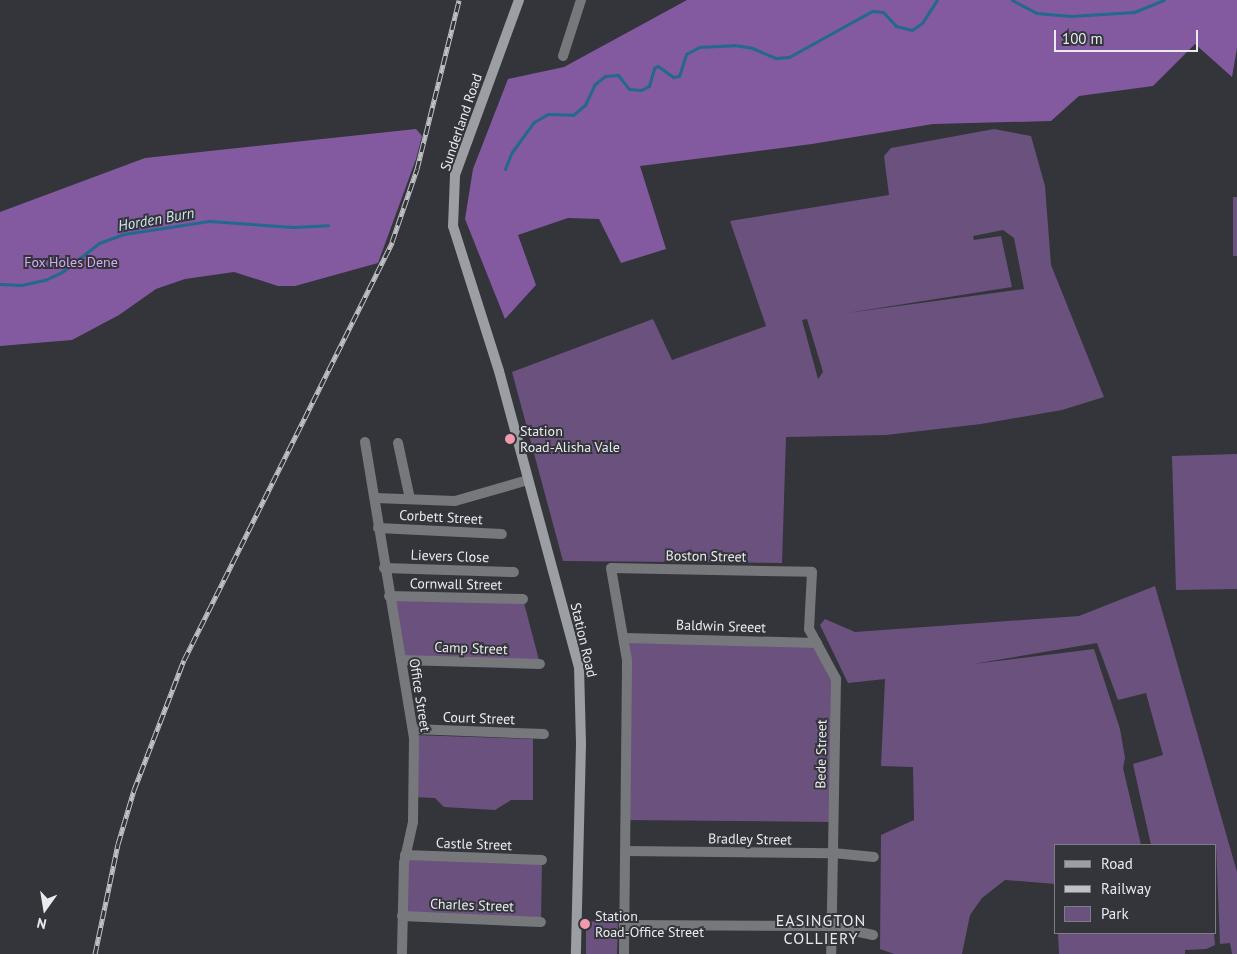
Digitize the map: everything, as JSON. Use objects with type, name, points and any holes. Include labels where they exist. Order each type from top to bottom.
[{"type":"main road","name":"Sunderland Road","points":[[499,371],[453,226],[455,184],[520,0]]},
{"type":"main road","name":"Station Road","points":[[499,371],[575,648],[581,686],[576,954]]},
{"type":"street","points":[[563,56],[581,0]]},
{"type":"street","name":"Office Street","points":[[365,442],[384,568],[413,729],[413,822],[405,855],[402,954]]},
{"type":"street","points":[[398,443],[410,499]]},
{"type":"street","points":[[374,498],[455,501],[528,480]]},
{"type":"street","name":"Corbett Street","points":[[378,528],[502,534]]},
{"type":"street","name":"Lievers Close","points":[[384,568],[514,572]]},
{"type":"street","name":"Boston Street","points":[[625,638],[611,568],[801,572]]},
{"type":"street","name":"Bede Street","points":[[801,572],[812,572],[809,629],[836,679],[831,954]]},
{"type":"street","name":"Cornwall Street","points":[[389,596],[522,599]]},
{"type":"street","points":[[624,954],[625,638]]},
{"type":"street","name":"Baldwin Sreeet","points":[[625,638],[817,643]]},
{"type":"street","name":"Camp Street","points":[[401,660],[540,664]]},
{"type":"street","name":"Court Street","points":[[413,729],[544,734]]},
{"type":"street","name":"Bradley Street","points":[[625,851],[833,853],[874,857]]},
{"type":"street","name":"Castle Street","points":[[405,855],[542,860]]},
{"type":"street","name":"Charles Street","points":[[402,916],[541,922]]},
{"type":"street","points":[[624,925],[831,926],[873,934]]},
{"type":"street","points":[[402,954],[408,954]]},
{"type":"green space","points":[[687,0],[1237,0],[1237,48],[1232,77],[1195,44],[1153,86],[1079,96],[1051,121],[933,124],[812,144],[640,166],[666,249],[621,263],[599,219],[568,218],[518,235],[536,285],[505,319],[465,219],[473,169],[508,79],[564,67]]},
{"type":"green space","name":"Fox Holes Dene","points":[[416,129],[422,136],[416,159],[378,263],[295,286],[278,286],[234,272],[185,279],[156,289],[119,315],[72,340],[0,346],[0,212],[145,158]]},
{"type":"green space","points":[[994,129],[1031,136],[1045,186],[1051,265],[1104,397],[1062,410],[981,424],[886,435],[786,437],[782,563],[563,561],[512,372],[653,319],[672,360],[766,326],[730,221],[889,195],[884,156],[891,148]],"holes":[[[1003,230],[1014,238],[1024,289],[847,313],[1012,287],[1001,236],[974,240],[973,236]],[[807,319],[823,372],[818,379],[802,320]]]},
{"type":"green space","points":[[1233,197],[1237,197],[1237,256],[1233,256]]},
{"type":"green space","points":[[1237,454],[1237,589],[1176,590],[1172,456]]},
{"type":"green space","points":[[1155,586],[1237,872],[1237,954],[1232,954],[1230,943],[1220,944],[1217,844],[1151,844],[1133,764],[1163,755],[1146,693],[1118,700],[1097,643],[973,664],[1094,649],[1120,729],[1125,758],[1123,768],[1141,844],[1054,844],[1054,884],[1005,880],[982,898],[970,915],[962,954],[894,954],[880,949],[881,835],[914,820],[913,767],[881,766],[885,679],[848,683],[820,625],[825,619],[855,632],[1079,616]]},
{"type":"green space","points":[[389,596],[523,599],[540,664],[401,660]]},
{"type":"green space","points":[[625,638],[817,643],[836,679],[833,822],[626,820]]},
{"type":"green space","points":[[413,735],[533,739],[533,800],[511,800],[495,810],[444,807],[435,798],[413,797]]},
{"type":"green space","points":[[405,855],[542,860],[541,922],[402,916]]},
{"type":"green space","points":[[586,921],[618,922],[617,954],[586,954]]},
{"type":"green space","points":[[1058,934],[1214,934],[1215,945],[1206,949],[1185,950],[1185,954],[1059,954]]},
{"type":"waterway","name":"Horden Burn","points":[[505,169],[512,152],[534,122],[548,114],[573,115],[585,105],[595,84],[605,76],[618,75],[629,89],[641,90],[649,86],[654,68],[658,66],[673,77],[679,76],[686,54],[699,47],[734,45],[752,48],[776,58],[789,57],[872,11],[883,12],[896,26],[912,30],[922,23],[937,0]]},
{"type":"waterway","name":"Horden Burn","points":[[1012,0],[1036,13],[1071,16],[1134,12],[1164,0]]},
{"type":"waterway","name":"Horden Burn","points":[[0,284],[21,285],[45,280],[62,272],[99,243],[124,234],[209,221],[293,227],[328,225]]},
{"type":"railway","points":[[95,954],[118,844],[134,790],[184,660],[392,242],[417,169],[459,0]]},
{"type":"place","name":"Station Road-Alisha Vale","points":[[510,439]]},
{"type":"place","name":"Station Road-Office Street","points":[[585,924]]},
{"type":"district","name":"EASINGTON COLLIERY","points":[[821,929]]}]
